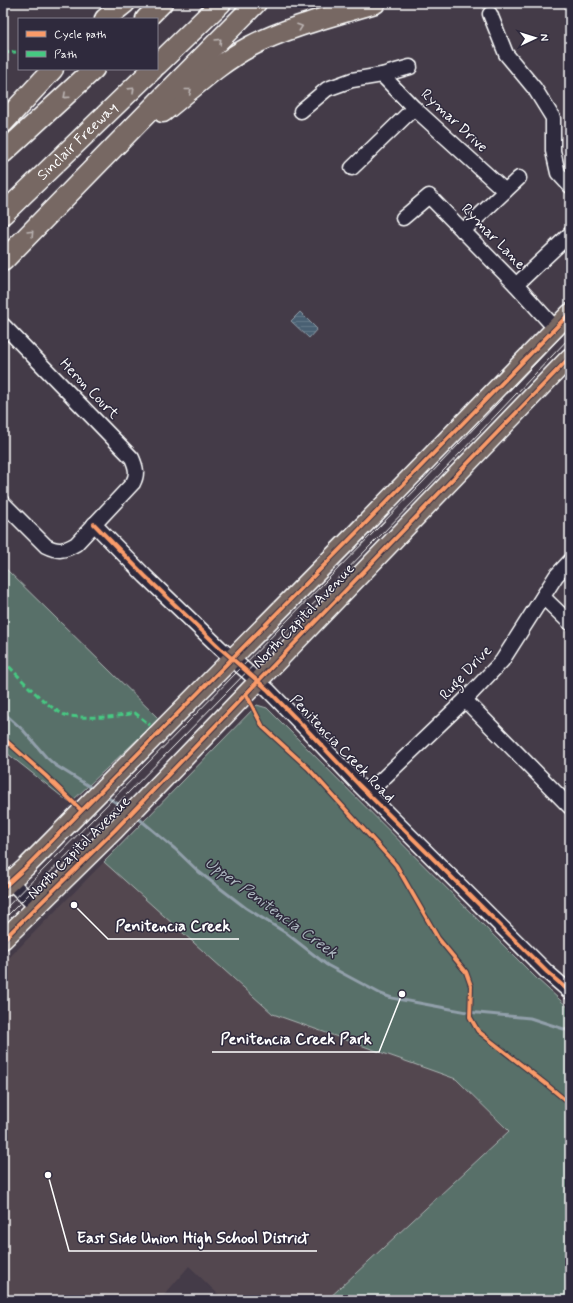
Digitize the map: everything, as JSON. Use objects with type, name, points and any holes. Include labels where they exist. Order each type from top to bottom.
[{"type":"highway","points":[[101,18],[115,3]]},
{"type":"highway","points":[[106,18],[125,3]]},
{"type":"highway","points":[[147,18],[162,3]]},
{"type":"highway","points":[[158,64],[221,3]]},
{"type":"highway","points":[[3,261],[256,3]]},
{"type":"highway","points":[[94,169],[229,60],[252,46],[279,34],[375,3]]},
{"type":"highway","points":[[3,124],[52,70]]},
{"type":"highway","points":[[3,153],[93,70]]},
{"type":"highway","name":"Sinclair Freeway","points":[[3,214],[152,70]]},
{"type":"main road","name":"North Capitol Avenue","points":[[5,881],[26,866],[90,802],[570,313]]},
{"type":"main road","name":"North Capitol Avenue","points":[[3,940],[115,830],[570,357]]},
{"type":"street","points":[[490,14],[506,54],[535,89],[553,118],[553,151],[558,173],[570,186]]},
{"type":"street","points":[[302,111],[327,89],[352,80],[410,68]]},
{"type":"street","name":"Rymar Drive","points":[[382,75],[414,108],[505,191]]},
{"type":"street","points":[[352,168],[414,108]]},
{"type":"street","points":[[463,231],[519,178]]},
{"type":"street","name":"Rymar Lane","points":[[404,218],[429,196],[516,285],[555,328]]},
{"type":"street","points":[[516,285],[570,234]]},
{"type":"street","name":"Heron Court","points":[[3,325],[132,458],[136,465],[137,473],[133,483],[94,524]]},
{"type":"street","points":[[3,503],[46,546],[52,549],[67,549],[76,544],[94,524]]},
{"type":"street","name":"Penitencia Creek Road","points":[[94,524],[145,576],[258,681],[547,972],[570,992]]},
{"type":"street","name":"Ruge Drive","points":[[368,793],[465,700],[502,661],[556,576],[570,561]]},
{"type":"street","points":[[543,597],[570,623]]},
{"type":"street","points":[[465,700],[570,807]]},
{"type":"street","points":[[5,881],[36,907]]},
{"type":"shaded area","points":[[104,862],[273,1014],[456,1079],[509,1131],[327,1300],[224,1300],[189,1266],[160,1300],[3,1300],[3,964]]},
{"type":"green space","points":[[3,566],[159,719],[70,803],[3,750]]},
{"type":"green space","points":[[257,705],[267,708],[536,978],[570,1009],[570,1300],[327,1300],[509,1131],[456,1079],[273,1014],[104,862]]},
{"type":"water","points":[[300,312],[317,329],[309,338],[291,321]]},
{"type":"waterway","name":"Upper Penitencia Creek","points":[[3,712],[23,730],[46,757],[55,765],[95,790]]},
{"type":"waterway","name":"Upper Penitencia Creek","points":[[105,796],[128,810]]},
{"type":"waterway","name":"Upper Penitencia Creek","points":[[137,817],[175,849],[199,872],[246,908],[286,933],[327,965],[381,994],[392,998],[467,1012],[530,1018],[570,1031]]},
{"type":"tram line","points":[[3,911],[421,484],[570,327]]},
{"type":"tram line","points":[[3,920],[426,489],[570,337]]},
{"type":"marked path","points":[[3,53],[16,52]]},
{"type":"marked path","points":[[3,660],[41,698],[57,711],[65,715],[101,717],[135,713],[150,725]]},
{"type":"cycle path","points":[[3,888],[26,867],[357,532],[570,313]]},
{"type":"cycle path","points":[[3,940],[115,830],[570,357]]},
{"type":"cycle path","points":[[94,524],[145,576],[220,648],[268,690],[359,785],[547,972],[570,992]]},
{"type":"cycle path","points":[[246,694],[263,727],[308,768],[396,865],[438,938],[466,972],[471,986],[470,1017],[478,1031],[570,1104]]},
{"type":"cycle path","points":[[3,738],[46,776],[81,810]]},
{"type":"place","name":"Penitencia Creek","points":[[74,905]]},
{"type":"place","name":"Penitencia Creek Park","points":[[402,994]]},
{"type":"place","name":"East Side Union High School District","points":[[48,1175]]}]
